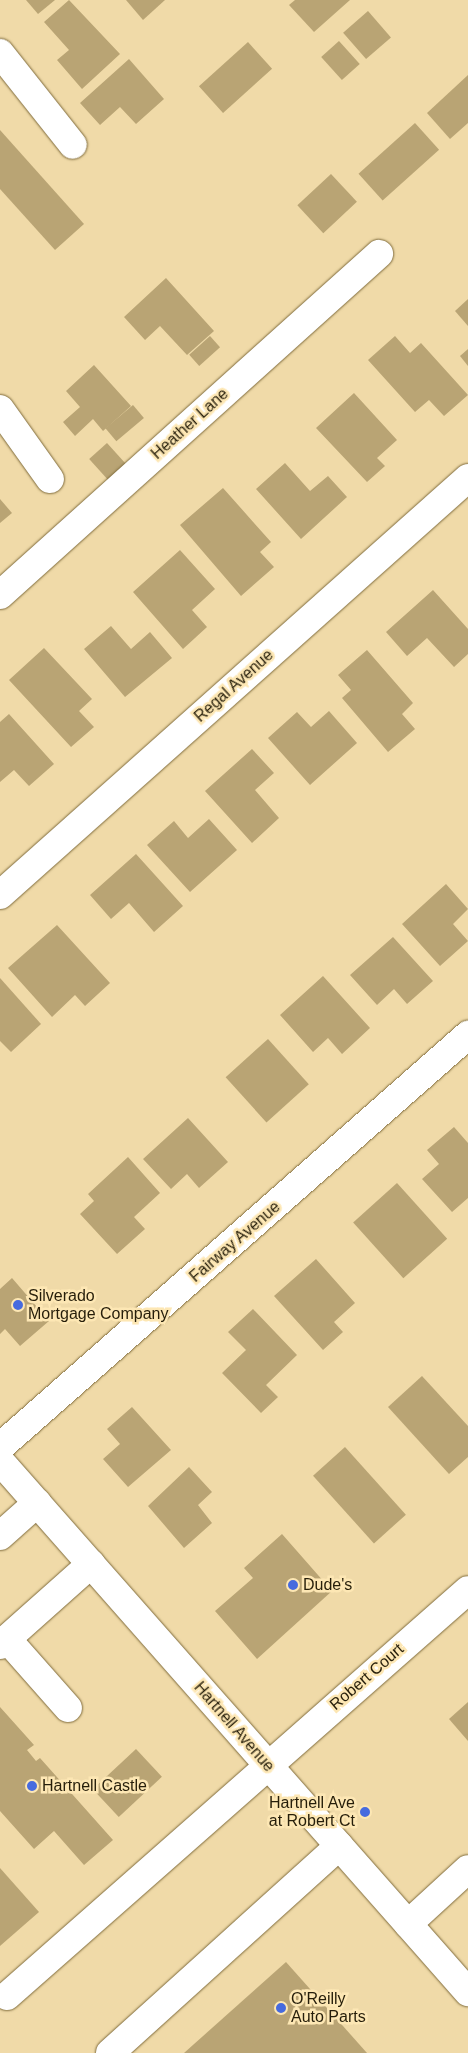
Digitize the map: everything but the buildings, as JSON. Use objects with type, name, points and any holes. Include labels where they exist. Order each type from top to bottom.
[{"type":"street","points":[[0,53],[73,145]]},
{"type":"street","name":"Heather Lane","points":[[0,595],[379,254]]},
{"type":"street","points":[[0,408],[50,479]]},
{"type":"street","name":"Regal Avenue","points":[[0,895],[468,478]]},
{"type":"street","name":"Fairway Avenue","points":[[0,1446],[468,1035]]},
{"type":"street","name":"Hartnell Avenue","points":[[0,1461],[468,1992]]},
{"type":"street","points":[[0,1536],[37,1503]]},
{"type":"street","points":[[68,1708],[3,1642],[91,1564]]},
{"type":"street","name":"Robert Court","points":[[7,1996],[267,1764],[468,1590]]},
{"type":"street","points":[[110,2053],[339,1846]]},
{"type":"street","points":[[408,1924],[468,1870]]},
{"type":"place","name":"Silverado Mortgage Company","points":[[18,1305]]},
{"type":"place","name":"Dude's","points":[[293,1585]]},
{"type":"place","name":"Hartnell Castle","points":[[32,1786]]},
{"type":"place","name":"Hartnell Ave at Robert Ct","points":[[365,1812]]},
{"type":"place","name":"O'Reilly Auto Parts","points":[[281,2008]]}]
